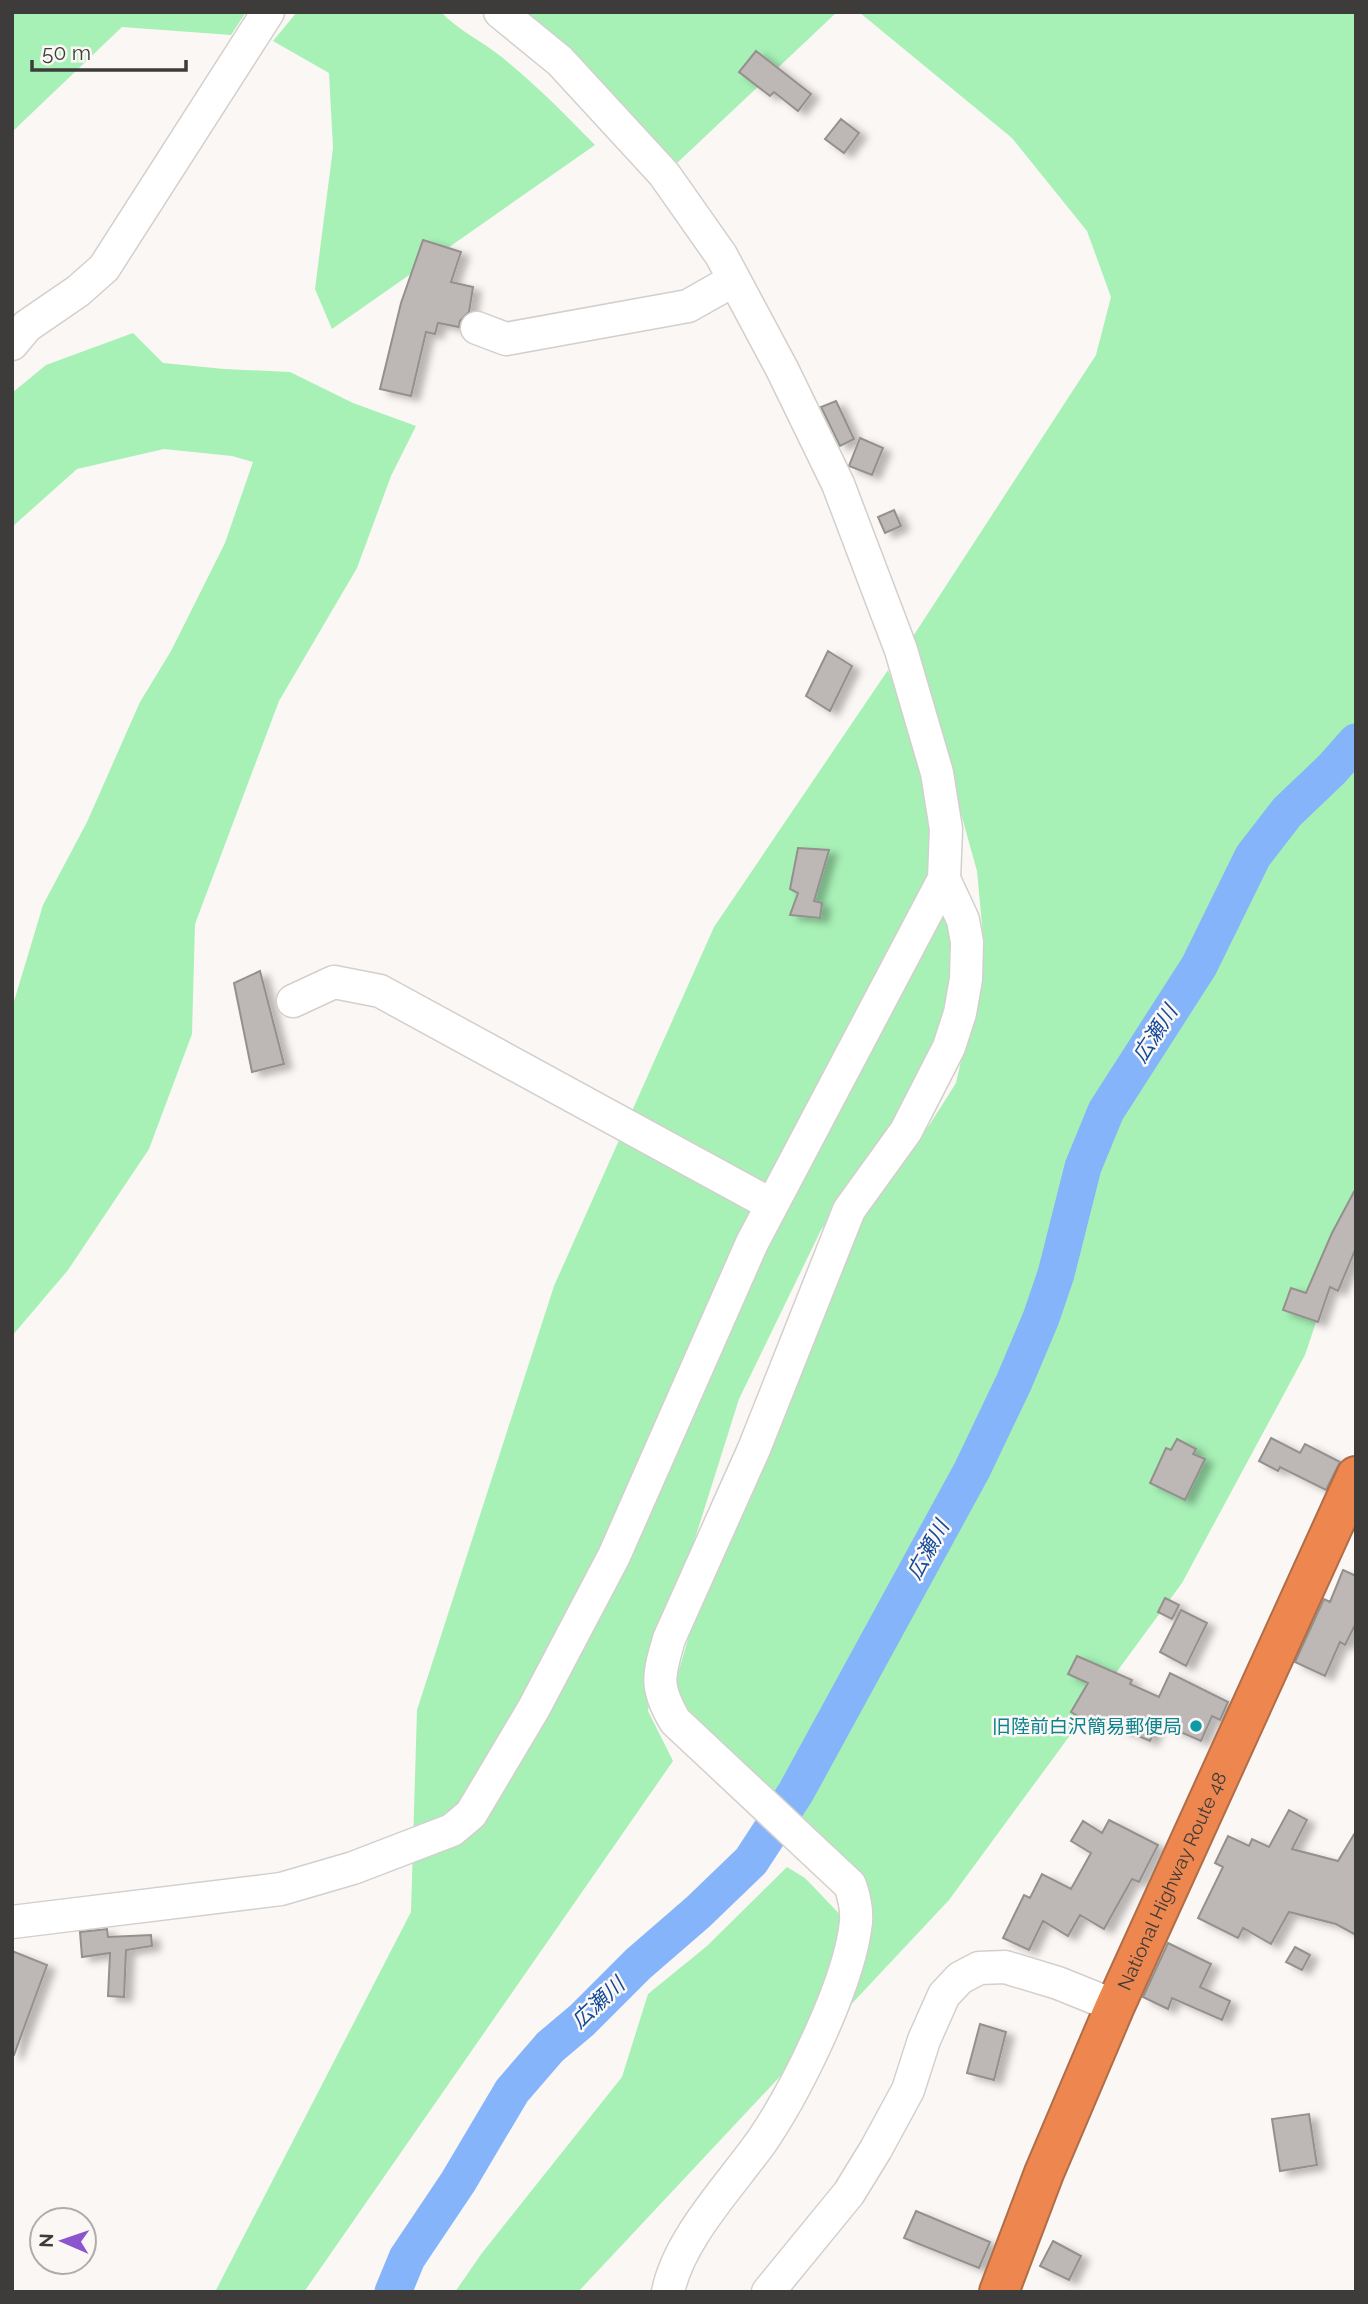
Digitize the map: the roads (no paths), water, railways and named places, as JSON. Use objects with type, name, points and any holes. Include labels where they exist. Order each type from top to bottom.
[{"type":"highway","name":"National Highway Route 48","points":[[999,2292],[1044,2174],[1115,2007],[1356,1476]]},
{"type":"street","points":[[12,344],[27,326],[78,291],[104,268],[268,12]]},
{"type":"street","points":[[12,1922],[281,1889],[353,1868],[452,1830],[471,1814],[534,1708],[614,1556],[691,1376],[772,1205],[944,879],[946,829],[937,773],[901,650],[838,484],[782,369],[721,255],[664,174],[560,61],[500,12]]},
{"type":"street","points":[[477,328],[506,339],[675,309],[688,306],[734,280]]},
{"type":"street","points":[[668,2292],[678,2262],[707,2214],[765,2137],[808,2059],[850,1951],[856,1918],[850,1885],[675,1721],[663,1701],[660,1671],[669,1639],[754,1449],[849,1210],[906,1131],[949,1048],[960,1013],[968,958],[963,920],[944,879]]},
{"type":"street","points":[[293,1001],[334,982],[380,991],[772,1205]]},
{"type":"street","points":[[768,2292],[849,2193],[876,2149],[908,2090],[923,2040],[944,1995],[960,1978],[979,1968],[1005,1967],[1059,1983],[1115,2007]]},
{"type":"waterway","name":"広瀬川","points":[[393,2292],[407,2258],[458,2182],[512,2091],[550,2047],[751,1861],[796,1792],[972,1470],[1014,1382],[1056,1274],[1083,1167],[1106,1111],[1199,966],[1253,856],[1287,812],[1356,742]]},
{"type":"place","name":"旧陸前白沢簡易郵便局","points":[[1196,1726]]}]
